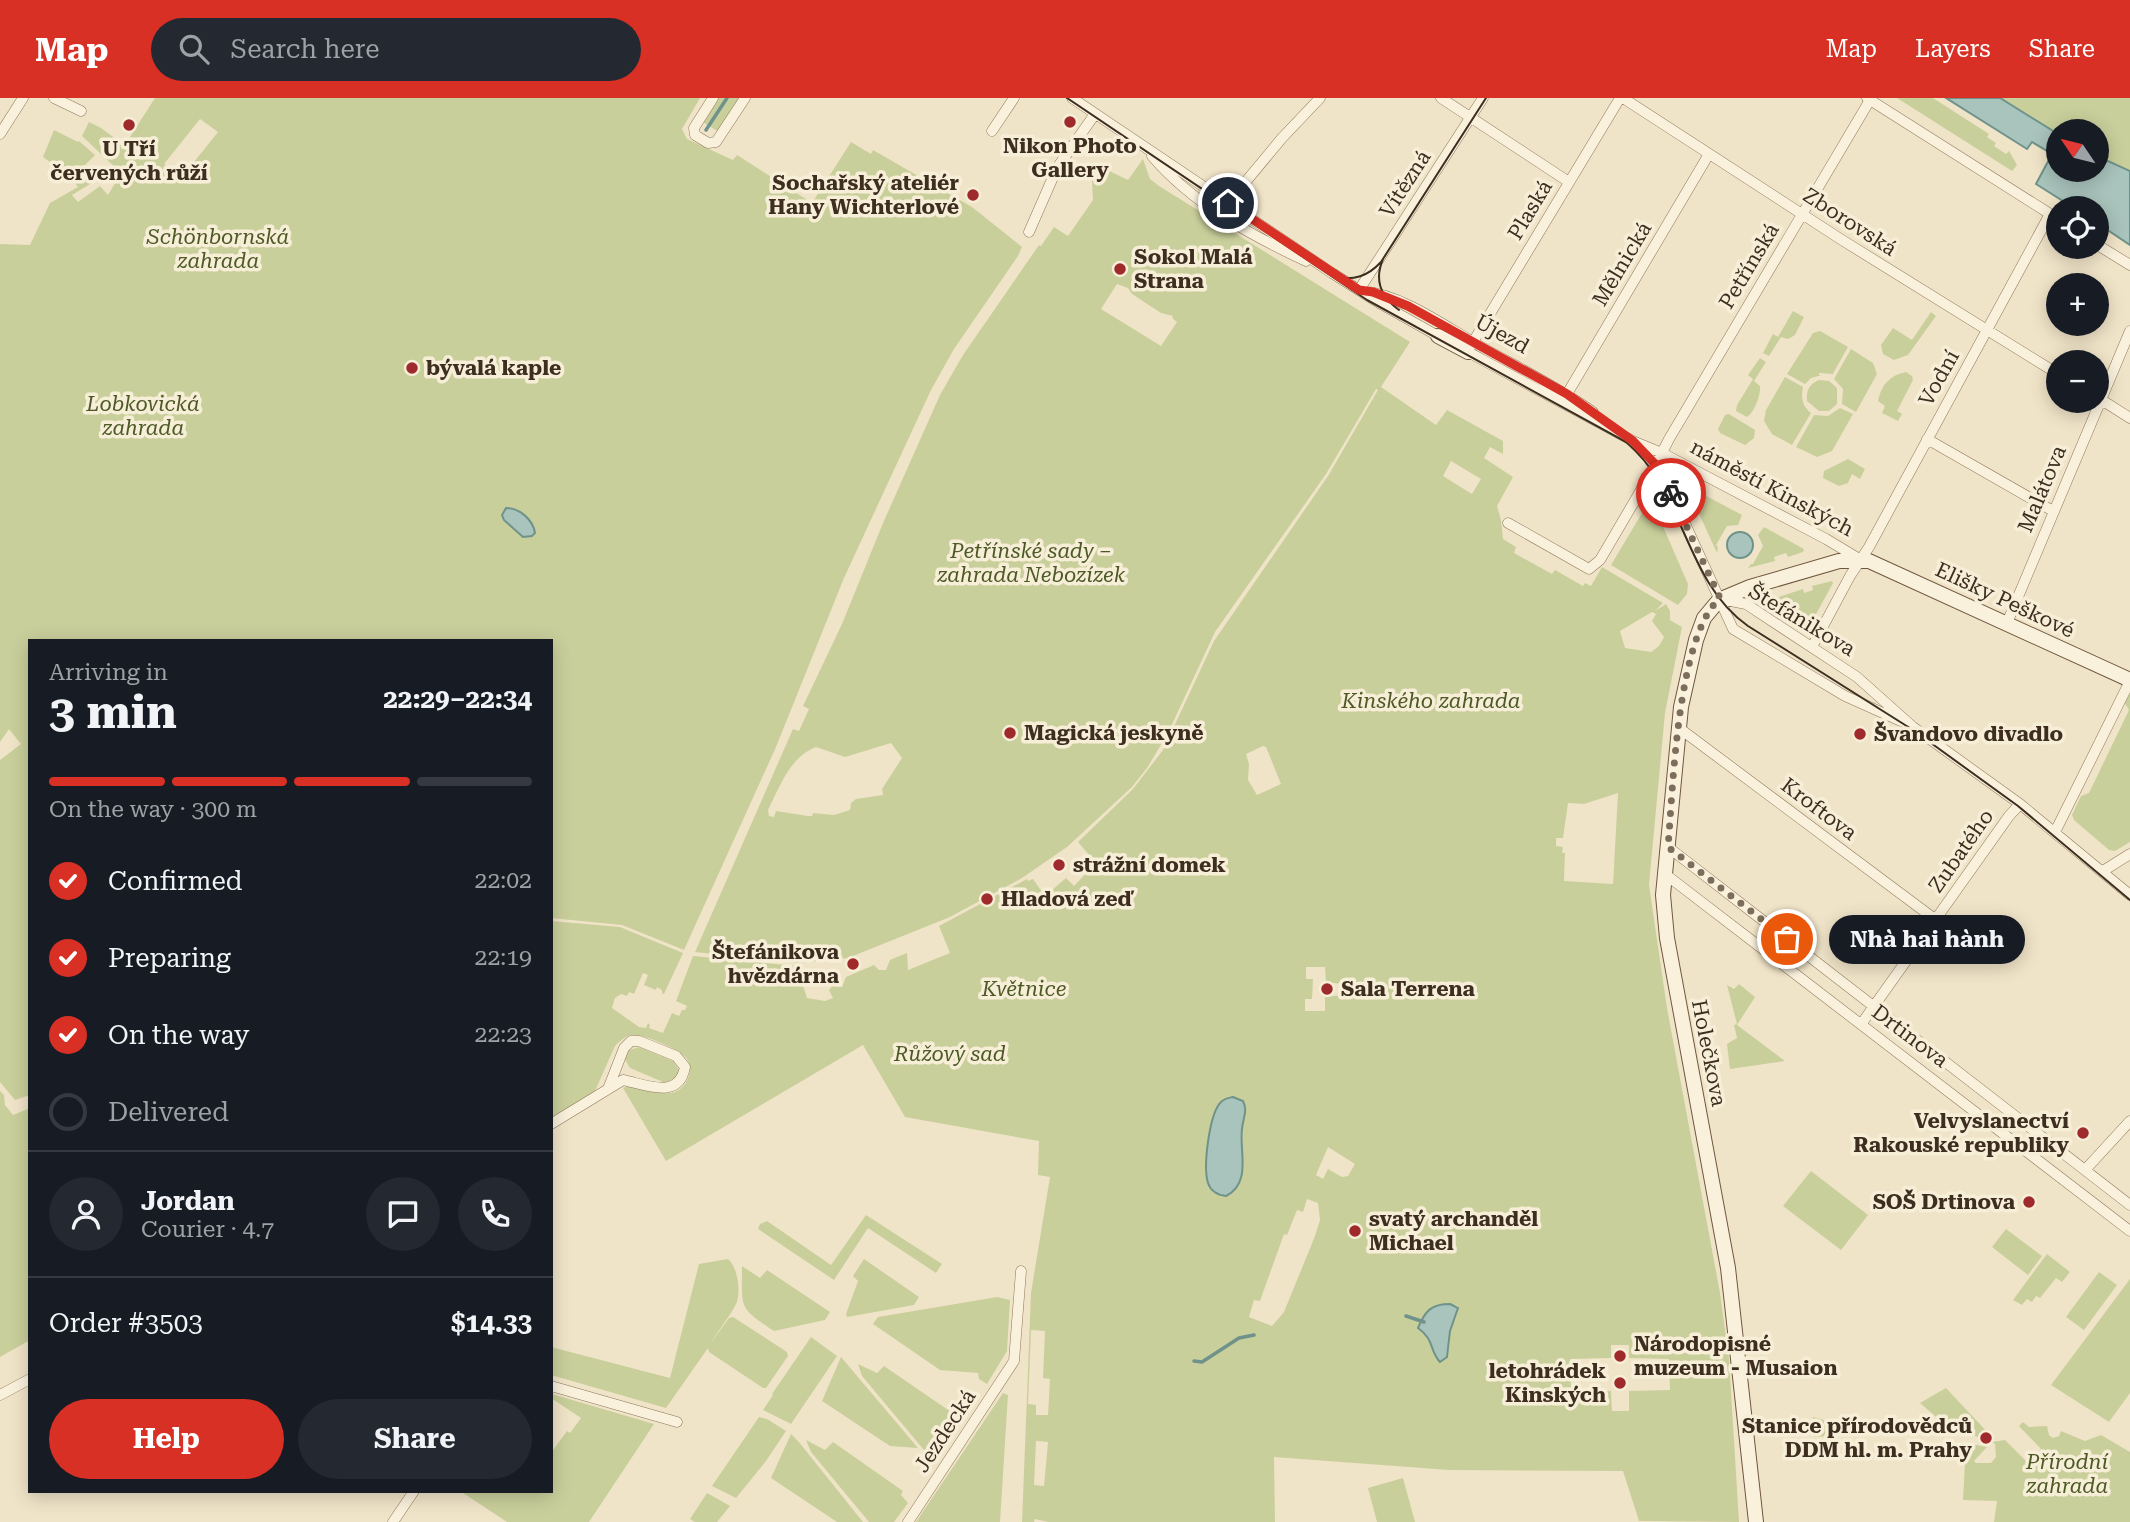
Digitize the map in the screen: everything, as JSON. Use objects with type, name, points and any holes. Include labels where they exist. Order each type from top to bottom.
[{"type":"street","points":[[0,134],[23,98]]},
{"type":"street","points":[[54,98],[81,111]]},
{"type":"street","points":[[713,98],[694,128],[695,135],[708,143],[716,142],[745,98]]},
{"type":"street","points":[[992,131],[1014,98]]},
{"type":"street","name":"Újezd","points":[[1072,98],[1359,290],[1438,336],[1471,347],[1567,394],[1616,431]]},
{"type":"street","points":[[1228,203],[1282,138],[1320,98]]},
{"type":"street","points":[[1441,98],[1569,182]]},
{"type":"street","name":"Vítězná","points":[[1359,290],[1483,98]]},
{"type":"street","name":"Zborovská","points":[[1621,98],[2046,367]]},
{"type":"street","name":"Plaská","points":[[1471,347],[1621,98]]},
{"type":"street","points":[[1868,99],[2046,211]]},
{"type":"street","name":"Petřínská","points":[[1656,465],[1868,99]]},
{"type":"street","points":[[1029,232],[1057,168],[1094,114]]},
{"type":"street","name":"Újezd","points":[[1147,149],[1170,177],[1189,193],[1268,243],[1332,273]]},
{"type":"street","name":"Mělnická","points":[[1567,394],[1709,154]]},
{"type":"street","name":"Vodní","points":[[1862,560],[1987,331],[2046,230]]},
{"type":"street","points":[[2109,252],[2130,265]]},
{"type":"street","name":"Újezd","points":[[1359,290],[1373,292],[1408,306],[1471,347],[1633,441],[1662,453]]},
{"type":"street","name":"Malátova","points":[[2109,377],[2130,331]]},
{"type":"street","points":[[2109,405],[2130,418]]},
{"type":"street","name":"Malátova","points":[[2007,623],[2093,413]]},
{"type":"street","points":[[1927,439],[2053,511]]},
{"type":"street","name":"Újezd","points":[[1633,441],[1656,465]]},
{"type":"street","name":"náměstí Kinských","points":[[1662,453],[1862,560]]},
{"type":"street","name":"náměstí Kinských","points":[[1508,523],[1589,569],[1600,560],[1656,465],[1720,598],[1821,565],[1862,560]]},
{"type":"street","name":"náměstí Kinských","points":[[1812,647],[1850,576],[1862,560]]},
{"type":"street","name":"Elišky Peškové","points":[[1862,560],[1876,563],[2130,681]]},
{"type":"street","name":"Štefánikova","points":[[1720,598],[1746,604],[1857,677],[1913,727],[2020,804],[2103,871]]},
{"type":"street","name":"Štefánikova","points":[[1720,598],[1730,625],[1741,635],[1844,696],[1913,727]]},
{"type":"street","name":"Holečkova","points":[[1720,598],[1708,611],[1699,628],[1684,692],[1663,895],[1667,938],[1728,1269],[1756,1522]]},
{"type":"street","points":[[2055,832],[2130,681]]},
{"type":"street","name":"Kroftova","points":[[1679,728],[1936,920]]},
{"type":"street","name":"Zubatého","points":[[1862,1023],[2020,804]]},
{"type":"street","name":"Drtinova","points":[[1668,847],[2130,1205]]},
{"type":"street","points":[[2130,854],[2103,871],[2130,895]]},
{"type":"street","name":"Drtinova","points":[[1665,874],[2130,1231]]},
{"type":"street","points":[[553,1123],[624,1080],[669,1088],[678,1085],[685,1067],[676,1056],[639,1041],[631,1041],[624,1048],[608,1089]]},
{"type":"street","points":[[2085,1170],[2130,1121]]},
{"type":"street","name":"Jezdecká","points":[[908,1522],[1014,1361],[1021,1271]]},
{"type":"street","points":[[0,1395],[28,1380]]},
{"type":"street","points":[[553,1387],[677,1422]]},
{"type":"street","points":[[393,1522],[413,1493]]},
{"type":"green space","points":[[155,98],[700,98],[682,129],[687,139],[733,160],[737,155],[812,203],[851,142],[871,154],[873,150],[972,207],[1022,247],[954,349],[931,390],[844,578],[776,747],[684,950],[622,925],[553,918],[553,639],[28,639],[28,1096],[15,1100],[0,1082],[0,760],[21,744],[9,729],[0,742],[0,244],[30,245],[50,203],[78,187],[67,172],[43,157],[54,130],[79,141],[95,155],[83,167],[95,181],[72,195],[78,202],[100,186],[108,195],[121,173],[82,136],[89,122],[128,148],[134,141],[130,137]],"holes":[[[200,119],[218,132],[182,177],[164,164]]]},
{"type":"green space","points":[[716,98],[740,98],[719,132],[701,121]]},
{"type":"green space","points":[[1897,98],[1933,98],[1989,134],[1987,137],[1996,143],[1994,146],[2006,154],[2009,151],[2017,165],[2012,171]]},
{"type":"green space","points":[[2000,98],[2130,98],[2130,171],[2109,161],[2109,119],[2046,119],[2046,127]]},
{"type":"green space","points":[[1143,159],[1150,179],[1159,186],[1410,342],[1381,387],[1436,425],[1447,410],[1503,441],[1503,454],[1490,447],[1484,458],[1513,477],[1497,506],[1503,539],[1516,547],[1514,553],[1552,574],[1555,570],[1583,586],[1585,583],[1591,586],[1602,567],[1663,603],[1655,611],[1666,604],[1670,611],[1670,620],[1682,627],[1665,713],[1649,885],[1667,1008],[1720,1293],[1729,1359],[1739,1522],[1639,1521],[1623,1471],[1449,1470],[1274,1457],[1275,1522],[1048,1522],[1035,1519],[1034,1522],[1022,1522],[1031,1293],[1050,1177],[1038,1175],[1039,1141],[905,1117],[863,1045],[666,1161],[623,1088],[628,1086],[671,1093],[684,1085],[690,1070],[687,1059],[678,1051],[653,1040],[633,1035],[621,1040],[615,1046],[595,1091],[553,1118],[553,921],[620,927],[683,953],[664,994],[657,987],[656,990],[644,985],[648,975],[643,973],[634,994],[621,994],[615,998],[612,1008],[639,1027],[646,1028],[648,1023],[649,1028],[663,1033],[672,1013],[679,1016],[687,1006],[676,1001],[693,956],[797,966],[807,998],[825,1001],[833,998],[829,990],[832,986],[842,987],[846,977],[874,965],[879,970],[886,970],[890,960],[907,953],[908,970],[950,953],[939,926],[1027,879],[1033,879],[1045,896],[1066,878],[1074,886],[1096,863],[1078,842],[1133,789],[1163,750],[1214,641],[1328,476],[1378,390],[1376,389],[1326,474],[1215,632],[1168,733],[1147,768],[1132,787],[1067,847],[1022,878],[950,917],[848,958],[796,963],[695,952],[793,729],[799,731],[809,709],[803,706],[842,624],[940,395],[963,355],[1039,245],[1041,246],[1054,227],[1068,236],[1093,200],[1091,162],[1128,180]],"holes":[[[1117,284],[1128,288],[1132,294],[1161,313],[1173,316],[1177,322],[1161,346],[1101,309]],[[1451,461],[1481,479],[1472,494],[1443,476]],[[1652,612],[1656,614],[1652,621],[1664,637],[1659,646],[1651,652],[1625,648],[1620,631]],[[891,743],[902,758],[882,789],[883,795],[856,799],[851,803],[850,810],[834,815],[813,813],[812,816],[776,811],[774,817],[769,816],[768,810],[787,773],[799,758],[816,747],[845,757]],[[1266,747],[1281,784],[1257,795],[1248,780],[1249,764],[1246,754]],[[1618,793],[1613,884],[1564,881],[1565,853],[1562,853],[1563,847],[1556,846],[1556,838],[1563,838],[1568,803],[1584,804]],[[1306,967],[1325,967],[1326,982],[1342,984],[1342,995],[1325,997],[1325,1011],[1305,1011],[1305,999],[1312,999],[1313,979],[1306,979]],[[1233,1097],[1245,1114],[1242,1128],[1242,1172],[1209,1184],[1207,1152],[1216,1110],[1221,1101]],[[1328,1147],[1355,1164],[1348,1176],[1342,1177],[1328,1169],[1323,1179],[1316,1175]],[[1307,1199],[1318,1203],[1320,1220],[1284,1312],[1272,1326],[1249,1317],[1254,1300],[1260,1301],[1284,1234],[1287,1235],[1297,1210],[1303,1212]],[[1437,1305],[1458,1308],[1450,1331],[1449,1350],[1434,1352],[1429,1338],[1418,1328],[1424,1315]],[[1031,1330],[1045,1331],[1043,1378],[1050,1379],[1048,1415],[1036,1415],[1036,1405],[1028,1404]],[[1611,1345],[1629,1345],[1629,1358],[1669,1359],[1670,1390],[1629,1391],[1629,1411],[1612,1411],[1611,1391],[1571,1390],[1570,1359],[1611,1358]],[[1036,1441],[1048,1442],[1044,1486],[1034,1485]]]},
{"type":"green space","points":[[1793,311],[1804,317],[1795,335],[1788,339],[1781,337],[1769,356],[1763,353],[1773,334],[1778,337]]},
{"type":"green space","points":[[1931,312],[1936,316],[1908,355],[1894,360],[1883,354],[1881,345],[1893,328],[1912,340]]},
{"type":"green space","points":[[1820,331],[1848,347],[1833,374],[1819,373],[1822,375],[1811,378],[1805,384],[1787,374],[1813,333]]},
{"type":"green space","points":[[1851,349],[1873,363],[1877,374],[1856,412],[1842,404],[1843,389],[1834,379]]},
{"type":"green space","points":[[1760,358],[1766,362],[1754,381],[1760,386],[1759,394],[1747,417],[1736,411],[1737,405],[1753,379],[1748,375]]},
{"type":"green space","points":[[1906,372],[1913,380],[1897,411],[1902,414],[1898,421],[1882,413],[1885,406],[1878,401],[1887,382]]},
{"type":"green space","points":[[1785,377],[1803,387],[1803,401],[1811,413],[1792,445],[1772,434],[1764,421],[1766,410]]},
{"type":"green space","points":[[1819,380],[1829,381],[1837,388],[1837,404],[1829,411],[1819,411],[1807,401],[1809,388]]},
{"type":"green space","points":[[1840,408],[1853,414],[1832,451],[1817,457],[1796,447],[1814,415],[1828,416]]},
{"type":"green space","points":[[1729,414],[1755,430],[1754,438],[1745,445],[1720,433],[1718,429],[1725,415]]},
{"type":"green space","points":[[1848,459],[1865,469],[1860,479],[1852,474],[1848,483],[1839,486],[1823,478],[1824,471]]},
{"type":"green space","points":[[1697,491],[1742,515],[1738,525],[1727,526],[1716,545],[1717,553],[1691,496]]},
{"type":"green space","points":[[1652,501],[1688,584],[1687,594],[1678,605],[1611,565],[1648,503]]},
{"type":"green space","points":[[1764,527],[1804,549],[1803,552],[1788,557],[1786,553],[1774,557],[1775,561],[1748,568],[1763,546],[1758,535]]},
{"type":"green space","points":[[1832,581],[1809,627],[1794,618],[1796,614],[1789,609],[1786,612],[1770,600],[1803,589],[1804,593],[1813,590],[1812,586]]},
{"type":"green space","points":[[2130,694],[2130,842],[2115,851],[2109,850],[2074,820],[2072,815],[2081,796],[2089,793],[2129,710],[2124,702]]},
{"type":"green space","points":[[1739,984],[1755,997],[1737,1025],[1785,1061],[1730,1069],[1727,1044],[1737,1038],[1734,1025],[1737,1024],[1727,985],[1734,989]]},
{"type":"green space","points":[[639,1047],[673,1061],[679,1070],[678,1076],[670,1082],[663,1082],[630,1068],[624,1058],[627,1051]]},
{"type":"green space","points":[[0,1091],[4,1095],[5,1105],[13,1115],[28,1109],[28,1341],[0,1357]]},
{"type":"green space","points":[[1811,1171],[1868,1215],[1841,1250],[1783,1206]]},
{"type":"green space","points":[[866,1215],[942,1264],[936,1273],[868,1228],[834,1280],[758,1229],[760,1224],[767,1221],[831,1265]]},
{"type":"green space","points":[[2006,1229],[2042,1256],[2028,1275],[1992,1247]]},
{"type":"green space","points":[[2047,1254],[2070,1272],[2062,1282],[2056,1278],[2040,1298],[2036,1296],[2032,1302],[2027,1299],[2022,1305],[2013,1300]]},
{"type":"green space","points":[[728,1259],[736,1274],[738,1288],[737,1301],[710,1344],[729,1318],[733,1317],[787,1352],[788,1356],[766,1388],[709,1352],[708,1348],[666,1408],[553,1376],[553,1348],[670,1378],[699,1264]]},
{"type":"green space","points":[[864,1259],[919,1297],[914,1305],[847,1317],[858,1281],[853,1276]]},
{"type":"green space","points":[[742,1266],[760,1278],[767,1270],[830,1312],[825,1320],[774,1331],[744,1306]]},
{"type":"green space","points":[[2099,1272],[2117,1285],[2084,1330],[2066,1317]]},
{"type":"green space","points":[[2130,1279],[2130,1393],[2109,1422],[2051,1385]]},
{"type":"green space","points":[[997,1297],[1010,1300],[1007,1351],[987,1384],[979,1379],[978,1373],[940,1370],[873,1324],[878,1317]]},
{"type":"green space","points":[[811,1337],[837,1356],[791,1424],[763,1410]]},
{"type":"green space","points":[[841,1357],[918,1448],[890,1446],[822,1401]]},
{"type":"green space","points":[[858,1364],[877,1373],[884,1366],[954,1414],[951,1419],[959,1426],[934,1462],[862,1376]]},
{"type":"green space","points":[[1946,1388],[1991,1436],[1987,1441],[1942,1422],[1920,1403]]},
{"type":"green space","points":[[1003,1393],[1008,1395],[1000,1522],[916,1522]]},
{"type":"green space","points":[[553,1394],[654,1424],[589,1522],[507,1522],[463,1493],[553,1493],[553,1450],[581,1418],[553,1399]]},
{"type":"green space","points":[[759,1417],[786,1431],[736,1498],[712,1486]]},
{"type":"green space","points":[[1813,1417],[1866,1433],[1814,1437]]},
{"type":"green space","name":"Přírodní zahrada","points":[[2023,1422],[2029,1427],[2047,1426],[2049,1435],[2053,1438],[2059,1436],[2061,1431],[2085,1441],[2101,1435],[2130,1452],[2130,1522],[1994,1522],[1997,1501],[1963,1500],[1966,1443],[1987,1447],[1974,1461],[1976,1463],[1991,1463],[1996,1457],[1995,1444],[1992,1442],[2005,1440],[2028,1463],[2041,1449],[2019,1426]]},
{"type":"green space","points":[[791,1434],[863,1522],[837,1522],[771,1478]]},
{"type":"green space","points":[[806,1440],[825,1450],[833,1442],[903,1491],[901,1495],[908,1503],[894,1522],[869,1522],[811,1452]]},
{"type":"green space","points":[[1403,1478],[1415,1522],[1377,1522],[1368,1488]]},
{"type":"green space","points":[[707,1493],[730,1506],[717,1522],[695,1522],[690,1519]]},
{"type":"water","points":[[1946,98],[2000,98],[2046,127],[2046,150],[2032,142],[2027,149]]},
{"type":"water","points":[[2109,161],[2130,171],[2130,245],[2109,231],[2109,196],[2055,196],[2036,184],[2046,165],[2046,182],[2109,182]]},
{"type":"water","points":[[506,508],[525,516],[535,533],[523,537],[504,520],[502,515]]},
{"type":"water","points":[[1740,532],[1749,536],[1753,545],[1749,554],[1740,558],[1731,554],[1727,545],[1731,536]]},
{"type":"water","points":[[1233,1097],[1243,1101],[1245,1108],[1242,1129],[1243,1166],[1239,1183],[1226,1196],[1220,1195],[1209,1186],[1207,1153],[1217,1107],[1223,1100]]},
{"type":"water","points":[[1450,1304],[1458,1308],[1450,1331],[1447,1357],[1440,1362],[1430,1341],[1418,1328],[1429,1310],[1438,1305]]},
{"type":"waterway","points":[[706,130],[727,98]]},
{"type":"waterway","points":[[1406,1316],[1424,1322]]},
{"type":"waterway","points":[[1194,1361],[1202,1362],[1239,1338],[1254,1335]]},
{"type":"tram line","points":[[1067,98],[1367,300],[1626,442],[1646,462],[1661,485],[1697,561],[1710,585],[1727,607],[1748,626],[1913,730],[2018,806],[2130,900]]},
{"type":"tram line","points":[[1335,277],[1360,276],[1381,262],[1486,98]]},
{"type":"tram line","points":[[1383,259],[1379,274],[1381,288],[1388,300],[1399,310]]},
{"type":"way so far","points":[[1671,493],[1720,598],[1708,611],[1699,628],[1684,692],[1668,847],[1787,939]]},
{"type":"place","name":"Nikon Photo Gallery","points":[[1070,122]]},
{"type":"place","name":"U Tří červených růží","points":[[129,125]]},
{"type":"place","name":"Sochařský ateliér Hany Wichterlové","points":[[973,195]]},
{"type":"place","name":"Sokol Malá Strana","points":[[1120,269]]},
{"type":"place","name":"bývalá kaple","points":[[412,368]]},
{"type":"place","name":"Magická jeskyně","points":[[1010,733]]},
{"type":"place","name":"Švandovo divadlo","points":[[1860,734]]},
{"type":"place","name":"strážní domek","points":[[1059,865]]},
{"type":"place","name":"Hladová zeď","points":[[987,899]]},
{"type":"place","name":"Nhà hai hành","points":[[1787,939]]},
{"type":"place","name":"Štefánikova hvězdárna","points":[[853,964]]},
{"type":"place","name":"Sala Terrena","points":[[1327,989]]},
{"type":"place","name":"Velvyslanectví Rakouské republiky","points":[[2083,1133]]},
{"type":"place","name":"SOŠ Drtinova","points":[[2029,1202]]},
{"type":"place","name":"svatý archanděl Michael","points":[[1355,1231]]},
{"type":"place","name":"Národopisné muzeum - Musaion","points":[[1620,1356]]},
{"type":"place","name":"letohrádek Kinských","points":[[1620,1383]]},
{"type":"place","name":"Stanice přírodovědců DDM hl. m. Prahy","points":[[1986,1438]]},
{"type":"route","points":[[1228,203],[1359,290],[1373,292],[1408,306],[1567,394],[1633,441],[1656,465],[1671,493]]},
{"type":"park label","name":"Schönbornská zahrada","points":[[218,249]]},
{"type":"park label","name":"Lobkovická zahrada","points":[[143,416]]},
{"type":"park label","name":"Petřínské sady – zahrada Nebozízek","points":[[1031,563]]},
{"type":"park label","name":"Kinského zahrada","points":[[1431,701]]},
{"type":"park label","name":"Květnice","points":[[1024,989]]},
{"type":"park label","name":"Růžový sad","points":[[950,1054]]}]
